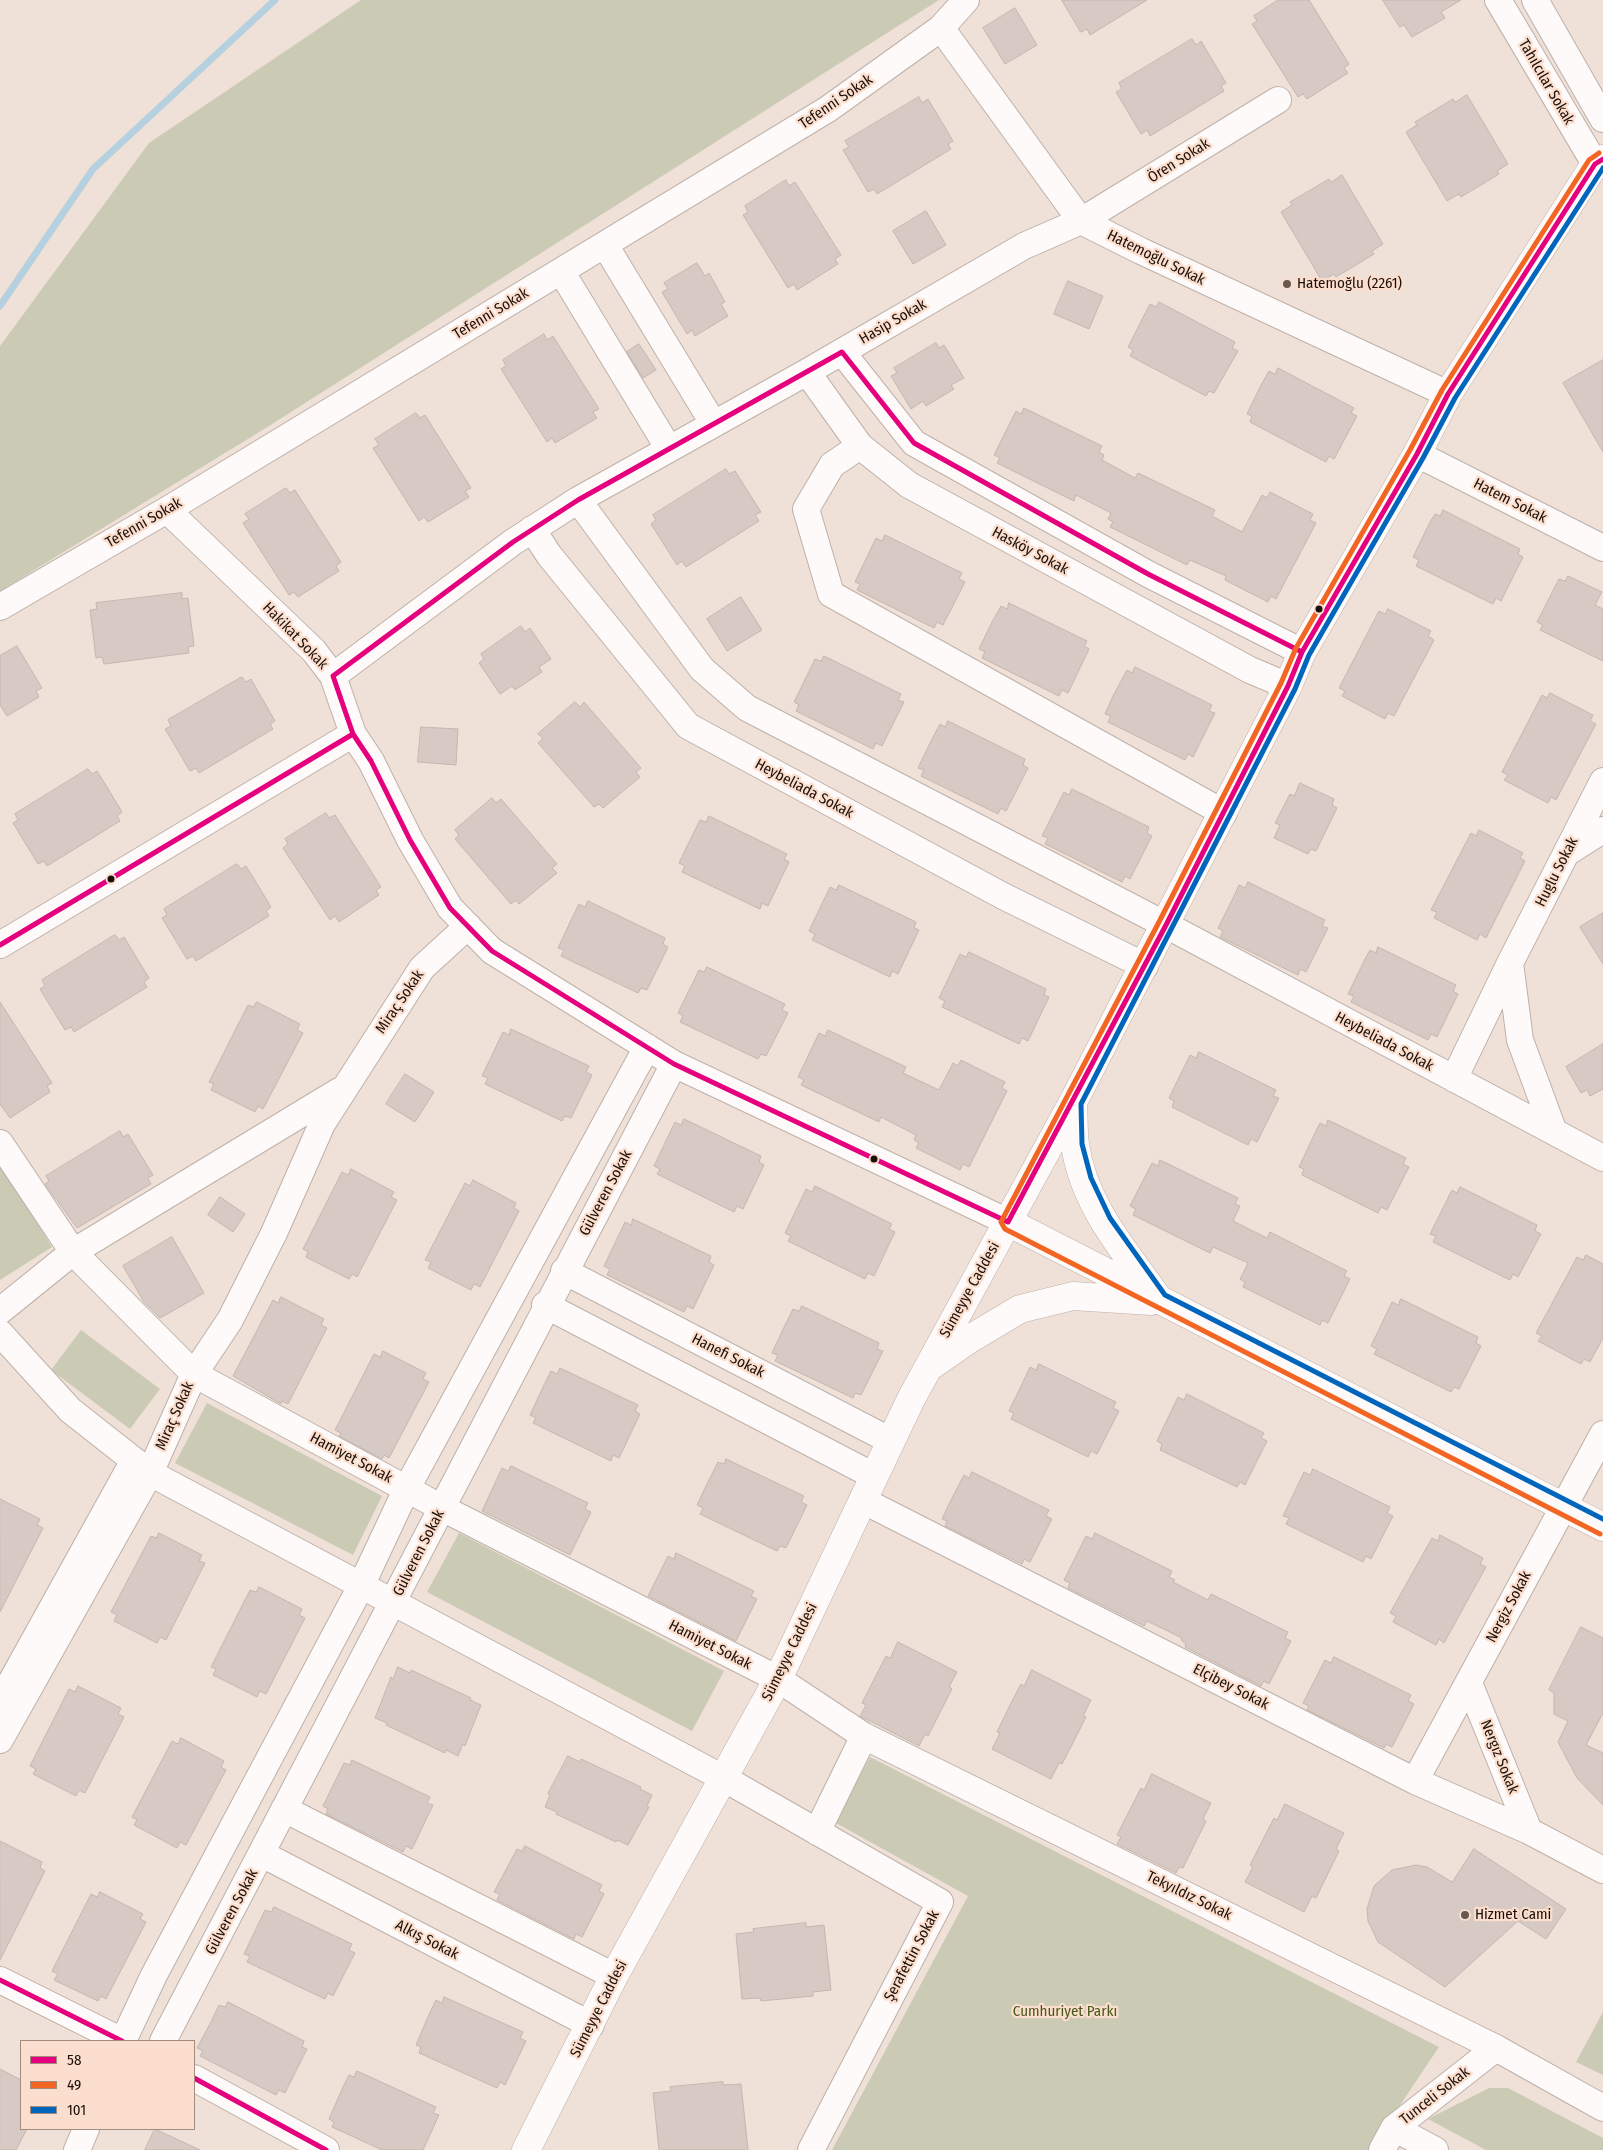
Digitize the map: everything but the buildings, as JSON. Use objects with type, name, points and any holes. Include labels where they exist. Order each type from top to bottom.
[{"type":"street","name":"Tefenni Sokak","points":[[0,607],[167,510],[828,109],[941,28],[966,0]]},
{"type":"street","name":"Tahılcılar Sokak","points":[[1498,0],[1599,161]]},
{"type":"street","points":[[1535,0],[1603,119]]},
{"type":"street","name":"Hatemoğlu Sokak","points":[[941,28],[1081,221],[1150,256],[1448,394]]},
{"type":"street","name":"Ören Sokak","points":[[1081,221],[1278,100]]},
{"type":"street","name":"Sümeyye Caddesi","points":[[526,2150],[591,2025],[614,1976],[725,1779],[778,1679],[868,1488],[928,1368],[1145,966],[1288,686],[1302,652],[1417,454],[1448,394],[1599,161]]},
{"type":"street","name":"Hasip Sokak","points":[[333,676],[532,529],[578,500],[807,372],[1024,246],[1081,221]]},
{"type":"street","points":[[605,245],[713,423]]},
{"type":"street","points":[[562,271],[669,449]]},
{"type":"street","points":[[842,352],[914,443],[1148,574],[1302,652]]},
{"type":"street","name":"Hasköy Sokak","points":[[807,372],[860,446],[910,486],[1250,670],[1288,686]]},
{"type":"street","points":[[860,446],[832,465],[806,509],[831,594],[1224,813]]},
{"type":"street","name":"Hatem Sokak","points":[[1417,454],[1603,548]]},
{"type":"street","name":"Heybeliada Sokak","points":[[578,500],[702,669],[747,708],[1166,925],[1603,1158]]},
{"type":"street","name":"Hakikat Sokak","points":[[167,510],[314,651],[333,676],[353,734],[371,761],[410,840],[450,908],[492,951],[674,1064],[1008,1222]]},
{"type":"street","name":"Heybeliada Sokak","points":[[532,529],[549,555],[688,726],[1003,896],[1145,966]]},
{"type":"street","points":[[0,945],[353,734]]},
{"type":"street","name":"Huglu Sokak","points":[[1454,1079],[1510,963],[1603,781]]},
{"type":"street","points":[[1568,852],[1603,830]]},
{"type":"street","name":"Miraç Sokak","points":[[0,1740],[141,1468],[194,1374],[230,1320],[274,1233],[322,1124],[422,968],[468,926]]},
{"type":"street","points":[[1510,963],[1520,1040],[1554,1132]]},
{"type":"street","points":[[122,2040],[154,1975],[361,1586],[407,1488],[647,1047]]},
{"type":"street","name":"Gülveren Sokak","points":[[165,2040],[393,1603],[545,1305],[674,1064]]},
{"type":"street","name":"Miraç Sokak","points":[[0,1311],[73,1252],[344,1088]]},
{"type":"street","points":[[1073,1102],[1075,1145],[1084,1180],[1103,1222],[1160,1301]]},
{"type":"street","name":"Hamiyet Sokak","points":[[0,1142],[73,1252],[194,1374],[442,1508],[778,1679]]},
{"type":"street","points":[[1008,1222],[1603,1527]]},
{"type":"street","name":"Hanefi Sokak","points":[[564,1271],[891,1441]]},
{"type":"street","points":[[928,1368],[968,1340],[1020,1309],[1073,1296],[1160,1301]]},
{"type":"street","name":"Elçibey Sokak","points":[[545,1305],[868,1488],[1415,1781],[1529,1831],[1603,1870]]},
{"type":"street","name":"Şerafettin Sokak","points":[[0,1333],[70,1410],[141,1468],[725,1779],[940,1902],[811,2150]]},
{"type":"street","name":"Nergiz Sokak","points":[[1415,1781],[1603,1434]]},
{"type":"street","points":[[0,1702],[141,1468]]},
{"type":"street","name":"Tekyıldız Sokak","points":[[778,1679],[864,1736],[1496,2048],[1603,2108]]},
{"type":"street","name":"Nergız Sokak","points":[[1469,1683],[1529,1831]]},
{"type":"street","points":[[817,1832],[864,1736]]},
{"type":"street","points":[[284,1809],[614,1976]]},
{"type":"street","name":"Alkış Sokak","points":[[235,1821],[267,1844],[591,2025]]},
{"type":"street","points":[[0,1980],[120,2040]]},
{"type":"street","name":"Tunceli Sokak","points":[[1388,2139],[1496,2048]]},
{"type":"street","points":[[195,2079],[326,2150]]},
{"type":"street","points":[[76,2150],[86,2130]]},
{"type":"street","points":[[1388,2139],[1435,2150]]},
{"type":"green space","points":[[361,0],[939,0],[269,426],[0,591],[0,346],[149,143]]},
{"type":"green space","points":[[0,1164],[52,1247],[0,1280]]},
{"type":"green space","points":[[81,1330],[160,1389],[130,1429],[51,1370]]},
{"type":"green space","points":[[207,1403],[382,1496],[353,1555],[175,1463]]},
{"type":"green space","points":[[459,1533],[724,1671],[692,1731],[427,1592]]},
{"type":"green space","name":"Cumhuriyet Parkı","points":[[870,1757],[1439,2047],[1370,2150],[832,2150],[968,1896],[834,1822]]},
{"type":"green space","points":[[1603,2012],[1603,2075],[1576,2062]]},
{"type":"green space","points":[[1489,2088],[1508,2088],[1603,2138],[1603,2150],[1486,2150],[1428,2119]]},
{"type":"waterway","points":[[0,306],[93,169],[275,0]]},
{"type":"transit line","name":"49","points":[[1599,153],[1589,160],[1442,390],[1410,450],[1296,648],[1281,683],[1159,922],[1001,1222],[1005,1229],[1600,1534]]},
{"type":"transit line","name":"58","points":[[1302,652],[1417,454],[1448,394],[1595,164],[1603,159]]},
{"type":"transit line","name":"101","points":[[1603,168],[1455,398],[1423,458],[1309,655],[1295,689],[1081,1104],[1082,1144],[1091,1178],[1110,1218],[1165,1295],[1603,1519]]},
{"type":"transit line","name":"58","points":[[842,352],[914,443],[1148,574],[1302,652],[1288,686],[1166,925],[1008,1222],[674,1064],[492,951],[450,908],[410,840],[371,761],[353,734],[333,676],[513,542],[578,500],[842,352]]},
{"type":"transit line","name":"58","points":[[0,945],[353,734]]},
{"type":"transit line","name":"58","points":[[0,1980],[120,2040]]},
{"type":"transit line","name":"58","points":[[195,2079],[326,2150]]},
{"type":"place","name":"Hatemoğlu (2261)","points":[[1287,284]]},
{"type":"place","name":"Hizmet Cami","points":[[1465,1915]]}]
